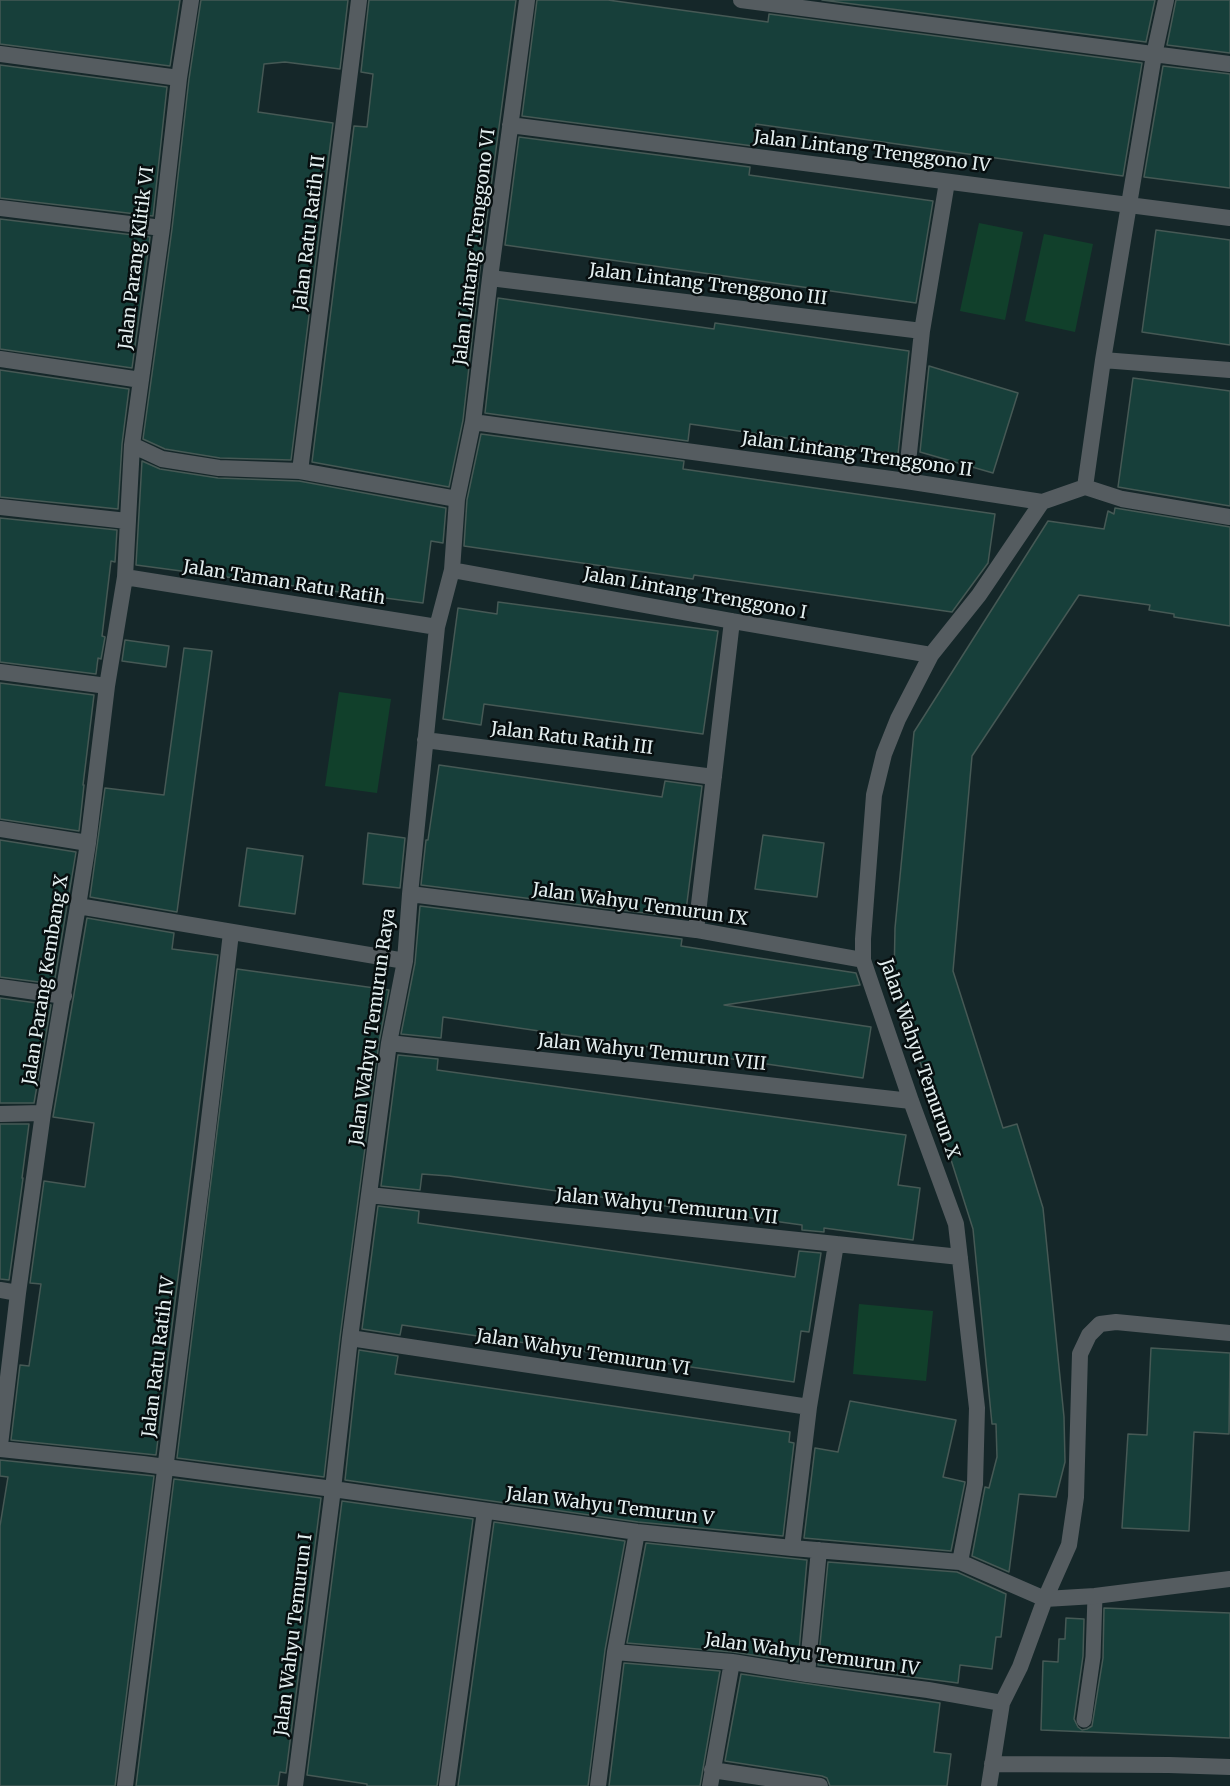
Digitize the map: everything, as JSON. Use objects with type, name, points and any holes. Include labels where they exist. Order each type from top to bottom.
[{"type":"street","name":"Jalan Parang Klitik VI","points":[[127,521],[132,445],[162,228],[178,78],[191,0]]},
{"type":"street","name":"Jalan Ratu Ratih II","points":[[300,471],[359,0]]},
{"type":"street","name":"Jalan Lintang Trenggono VI","points":[[458,499],[473,422],[528,0]]},
{"type":"street","points":[[741,0],[1230,64]]},
{"type":"street","points":[[1166,0],[1154,55],[1103,360],[1085,487],[1122,499],[1230,517]]},
{"type":"street","points":[[0,54],[178,78]]},
{"type":"street","name":"Jalan Lintang Trenggono IV","points":[[510,125],[1230,218]]},
{"type":"street","points":[[906,481],[922,331],[947,182]]},
{"type":"street","points":[[0,208],[162,228]]},
{"type":"street","name":"Jalan Lintang Trenggono III","points":[[490,278],[922,331]]},
{"type":"street","points":[[0,359],[141,380]]},
{"type":"street","points":[[1103,360],[1230,370]]},
{"type":"street","name":"Jalan Lintang Trenggono II","points":[[473,422],[906,481],[1042,502],[1085,487]]},
{"type":"street","points":[[132,445],[162,459],[219,468],[300,471],[458,499]]},
{"type":"street","name":"Jalan Wahyu Temurun Raya","points":[[333,1489],[350,1338],[389,1043],[405,961],[437,627],[452,570],[458,499]]},
{"type":"street","name":"Jalan Wahyu Temurun X","points":[[960,1562],[975,1484],[977,1408],[956,1224],[863,960],[874,795],[884,754],[898,719],[931,655],[979,595],[1042,502]]},
{"type":"street","points":[[0,507],[127,521]]},
{"type":"street","name":"Jalan Parang Kembang X","points":[[0,1447],[18,1293],[43,1113],[88,843],[107,686],[125,577],[127,521]]},
{"type":"street","name":"Jalan Lintang Trenggono I","points":[[452,570],[931,655]]},
{"type":"street","name":"Jalan Taman Ratu Ratih","points":[[125,577],[437,627]]},
{"type":"street","points":[[696,930],[732,621]]},
{"type":"street","points":[[0,672],[107,686]]},
{"type":"street","name":"Jalan Ratu Ratih III","points":[[425,740],[714,777]]},
{"type":"street","points":[[0,829],[88,843]]},
{"type":"street","name":"Jalan Wahyu Temurun IX","points":[[410,894],[696,930],[863,960]]},
{"type":"street","points":[[78,906],[405,961]]},
{"type":"street","name":"Jalan Ratu Ratih IV","points":[[125,1786],[231,933]]},
{"type":"street","points":[[0,987],[64,996]]},
{"type":"street","name":"Jalan Wahyu Temurun VIII","points":[[389,1043],[911,1101]]},
{"type":"street","points":[[0,1114],[43,1113]]},
{"type":"street","name":"Jalan Wahyu Temurun VII","points":[[369,1195],[960,1257]]},
{"type":"street","points":[[792,1548],[809,1407],[836,1244]]},
{"type":"street","points":[[0,1290],[18,1293]]},
{"type":"street","points":[[989,1786],[1002,1702],[1020,1667],[1045,1599],[1069,1545],[1076,1497],[1080,1354],[1089,1335],[1100,1324],[1116,1322],[1230,1333]]},
{"type":"street","name":"Jalan Wahyu Temurun VI","points":[[350,1338],[809,1407]]},
{"type":"street","name":"Jalan Wahyu Temurun V","points":[[0,1447],[333,1489],[637,1532],[960,1562],[1045,1599]]},
{"type":"street","name":"Jalan Wahyu Temurun I","points":[[295,1786],[333,1489]]},
{"type":"street","points":[[447,1786],[485,1511]]},
{"type":"street","points":[[598,1786],[615,1652],[637,1532]]},
{"type":"street","points":[[807,1674],[819,1550]]},
{"type":"street","points":[[1045,1599],[1095,1596],[1230,1579]]},
{"type":"street","name":"Jalan Wahyu Temurun IV","points":[[615,1652],[732,1662],[1002,1702]]},
{"type":"street","points":[[732,1662],[711,1778],[809,1785]]},
{"type":"street","points":[[992,1764],[1230,1767]]},
{"type":"lane","points":[[1084,1720],[1093,1657],[1095,1596]]},
{"type":"green space","points":[[979,223],[1023,232],[1005,320],[960,311]]},
{"type":"green space","points":[[1044,234],[1093,244],[1075,332],[1025,321]]},
{"type":"green space","points":[[339,692],[391,699],[377,793],[325,786]]},
{"type":"green space","points":[[859,1304],[933,1311],[926,1381],[853,1374]]},
{"type":"building","points":[[0,0],[180,0],[170,66],[0,44]]},
{"type":"building","points":[[201,0],[348,0],[340,69],[285,62],[264,64],[258,112],[333,123],[291,460],[220,458],[165,449],[143,439]]},
{"type":"building","points":[[369,0],[516,0],[480,269],[463,420],[449,487],[312,462],[354,126],[367,127],[373,74],[361,72]]},
{"type":"building","points":[[537,0],[608,0],[768,22],[769,14],[1142,63],[1123,176],[756,124],[753,146],[522,116]]},
{"type":"building","points":[[822,0],[1155,0],[1146,42]]},
{"type":"building","points":[[1176,0],[1230,0],[1230,53],[1167,45]]},
{"type":"building","points":[[0,65],[167,87],[153,216],[0,198]]},
{"type":"building","points":[[1163,66],[1230,74],[1230,188],[1144,177]]},
{"type":"building","points":[[519,137],[750,167],[749,175],[933,201],[916,303],[505,245]]},
{"type":"building","points":[[0,219],[150,237],[132,368],[0,349]]},
{"type":"building","points":[[1156,230],[1230,240],[1230,345],[1142,332]]},
{"type":"building","points":[[498,298],[714,329],[715,323],[909,351],[898,454],[690,424],[688,441],[485,413]]},
{"type":"building","points":[[929,366],[1018,393],[993,473],[920,452]]},
{"type":"building","points":[[0,370],[129,389],[122,444],[118,509],[0,497]]},
{"type":"building","points":[[1133,378],[1230,391],[1230,506],[1118,487]]},
{"type":"building","points":[[481,434],[684,461],[683,469],[995,514],[988,563],[952,612],[694,575],[693,579],[464,546],[467,500]]},
{"type":"building","points":[[142,461],[160,469],[218,478],[299,481],[446,508],[443,543],[431,541],[423,603],[136,565]]},
{"type":"building","points":[[1115,508],[1230,527],[1230,626],[1174,617],[1174,614],[1149,610],[1150,605],[1079,595],[972,756],[953,971],[1003,1128],[1017,1124],[1043,1208],[1064,1417],[1065,1462],[1056,1497],[1019,1494],[1009,1572],[972,1556],[985,1487],[989,1488],[997,1457],[996,1424],[992,1424],[973,1229],[894,980],[895,928],[914,732],[1048,521],[1104,529],[1108,511],[1114,514]]},
{"type":"building","points":[[0,518],[117,530],[115,562],[111,561],[102,636],[105,637],[101,659],[98,658],[96,674],[0,662]]},
{"type":"building","points":[[498,602],[718,631],[703,734],[484,704],[481,725],[443,719],[458,608],[497,614]]},
{"type":"building","points":[[125,640],[169,646],[166,667],[122,661]]},
{"type":"building","points":[[184,648],[212,651],[177,912],[90,897],[105,788],[164,795]]},
{"type":"building","points":[[0,683],[94,695],[79,831],[0,819]]},
{"type":"building","points":[[439,765],[662,797],[665,781],[702,786],[685,918],[421,885]]},
{"type":"building","points":[[368,833],[405,838],[400,888],[363,884]]},
{"type":"building","points":[[763,835],[824,843],[817,897],[755,889]]},
{"type":"building","points":[[0,840],[76,852],[54,984],[0,977]]},
{"type":"building","points":[[247,848],[303,856],[295,914],[239,906]]},
{"type":"building","points":[[420,906],[682,939],[681,946],[856,973],[860,985],[724,1005],[871,1027],[863,1078],[443,1017],[441,1038],[401,1034],[415,963]]},
{"type":"building","points":[[87,918],[174,933],[172,949],[218,955],[156,1455],[11,1440],[20,1365],[29,1366],[41,1284],[30,1283],[44,1181],[85,1187],[94,1123],[53,1117]]},
{"type":"building","points":[[237,969],[389,990],[379,1042],[324,1477],[177,1458]]},
{"type":"building","points":[[0,998],[51,1005],[34,1103],[0,1103]]},
{"type":"building","points":[[398,1055],[438,1059],[437,1070],[906,1135],[898,1185],[920,1188],[913,1240],[824,1228],[824,1232],[802,1230],[802,1225],[449,1176],[422,1174],[420,1190],[381,1186]]},
{"type":"building","points":[[0,1124],[29,1124],[9,1280],[0,1279]]},
{"type":"building","points":[[378,1206],[419,1211],[418,1223],[795,1277],[799,1251],[821,1253],[809,1332],[801,1331],[794,1382],[402,1325],[400,1335],[362,1329]]},
{"type":"building","points":[[1151,1348],[1230,1353],[1229,1434],[1194,1432],[1189,1531],[1122,1528],[1128,1434],[1147,1435]]},
{"type":"building","points":[[359,1350],[398,1356],[395,1374],[790,1432],[789,1442],[794,1443],[783,1536],[638,1522],[345,1480]]},
{"type":"building","points":[[850,1401],[956,1420],[943,1477],[965,1482],[951,1551],[804,1538],[815,1448],[838,1452]]},
{"type":"building","points":[[0,1460],[154,1476],[115,1786],[0,1786],[0,1526],[8,1477],[0,1476]]},
{"type":"building","points":[[174,1479],[321,1498],[286,1773],[280,1772],[278,1786],[136,1786]]},
{"type":"building","points":[[342,1501],[473,1519],[437,1786],[367,1786],[367,1784],[307,1775]]},
{"type":"building","points":[[494,1522],[625,1541],[605,1650],[588,1786],[458,1786]]},
{"type":"building","points":[[646,1543],[807,1560],[798,1662],[733,1652],[627,1643]]},
{"type":"building","points":[[828,1562],[957,1572],[1006,1594],[1001,1637],[996,1637],[992,1669],[960,1665],[958,1683],[818,1665]]},
{"type":"building","points":[[1104,1608],[1230,1613],[1230,1738],[1041,1730],[1043,1661],[1058,1662],[1059,1639],[1065,1639],[1066,1618],[1084,1619],[1083,1656],[1074,1719],[1082,1730],[1092,1726],[1103,1658]]},
{"type":"building","points":[[624,1663],[720,1671],[700,1786],[609,1786]]},
{"type":"building","points":[[741,1674],[940,1703],[934,1752],[951,1754],[947,1786],[830,1786],[827,1778],[822,1776],[725,1761]]}]
